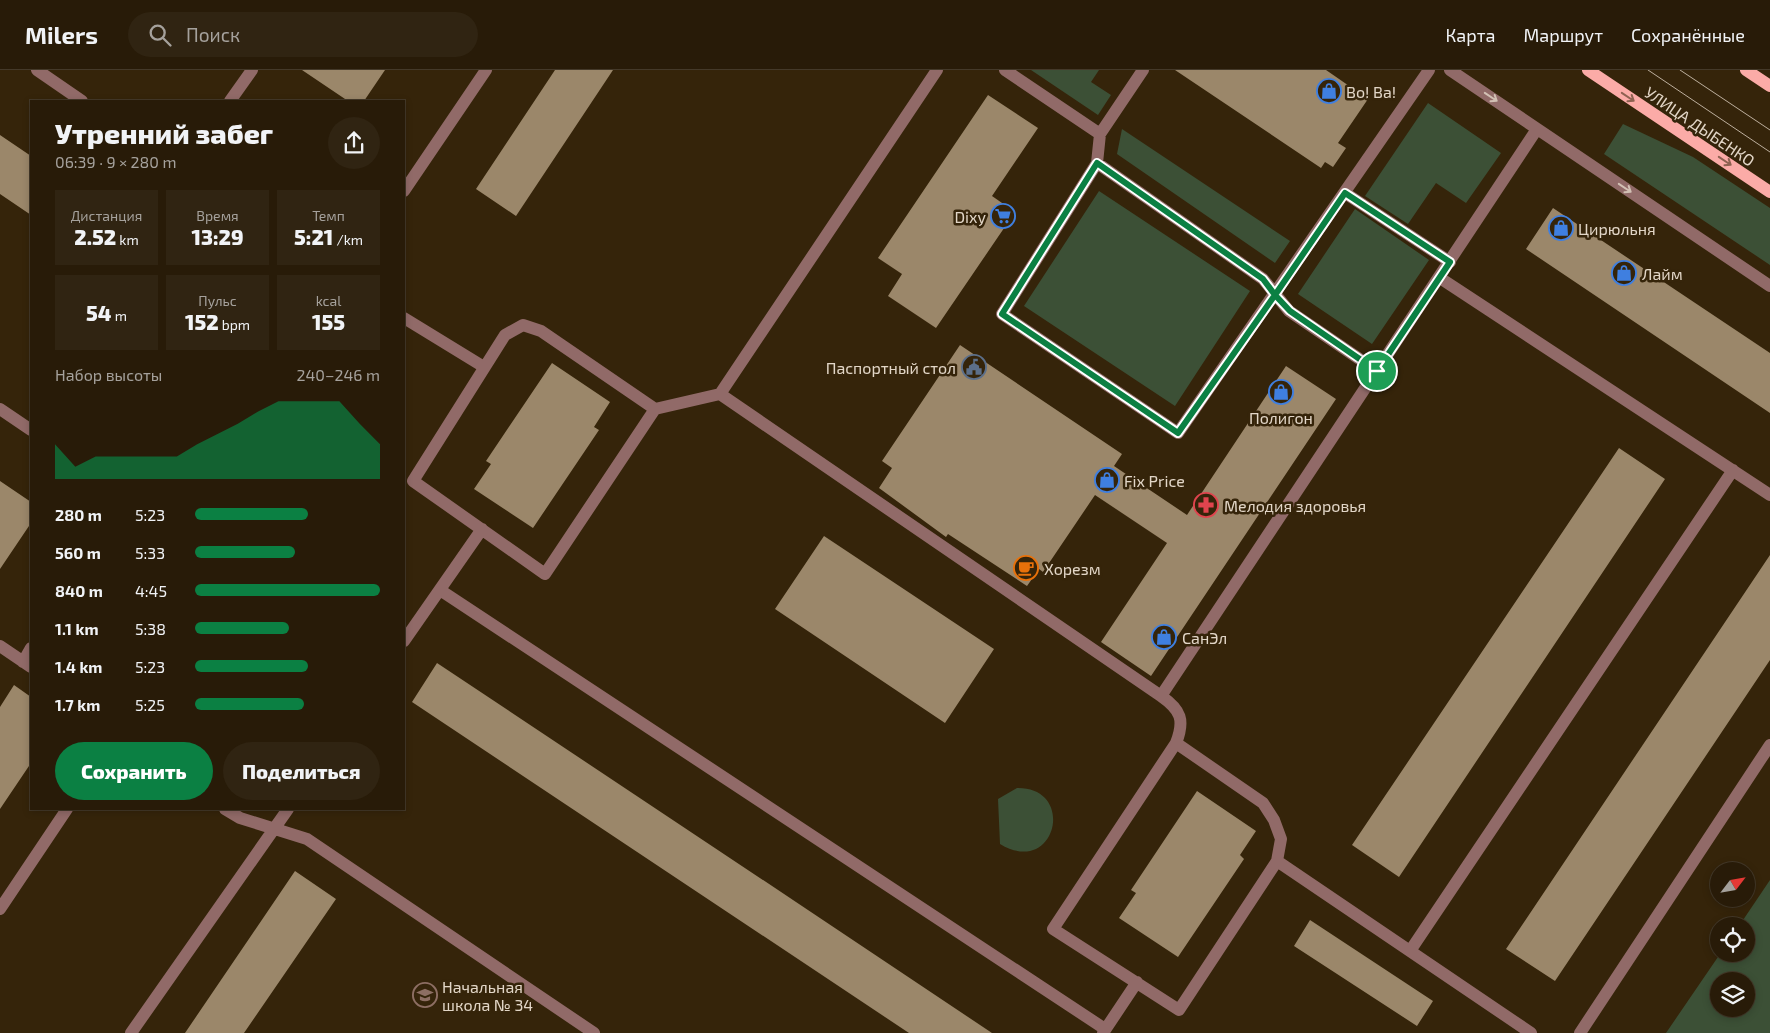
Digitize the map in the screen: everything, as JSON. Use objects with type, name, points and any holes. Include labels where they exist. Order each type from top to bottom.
[{"type":"main road","name":"УЛИЦА ДЫБЕНКО","points":[[1588,70],[1770,192]]},
{"type":"main road","points":[[1746,70],[1770,86]]},
{"type":"street","points":[[37,70],[81,100]]},
{"type":"street","points":[[231,100],[252,70]]},
{"type":"street","points":[[405,190],[486,70]]},
{"type":"street","points":[[655,409],[541,331],[523,326],[505,335],[413,481],[545,574],[655,409],[720,394],[937,70]]},
{"type":"street","points":[[1005,70],[1100,134]]},
{"type":"street","points":[[1144,70],[1100,134],[1097,163],[1002,314],[1178,433],[1429,70]]},
{"type":"street","points":[[1450,70],[1770,286]]},
{"type":"street","points":[[1161,696],[1538,129]]},
{"type":"street","points":[[1097,163],[1263,279],[1290,311],[1377,371]]},
{"type":"street","points":[[1345,193],[1450,262]]},
{"type":"street","points":[[1440,278],[1770,494]]},
{"type":"street","points":[[405,319],[484,367]]},
{"type":"street","points":[[720,394],[1173,704],[1180,716],[1182,729],[1176,743],[1053,929],[1179,1010],[1277,861],[1281,839],[1274,820],[1263,803],[1176,743]]},
{"type":"street","points":[[0,409],[30,429]]},
{"type":"street","points":[[1410,952],[1733,470]]},
{"type":"street","points":[[405,640],[482,529]]},
{"type":"street","points":[[440,590],[1104,1031],[1137,982]]},
{"type":"street","points":[[0,646],[27,664]]},
{"type":"street","points":[[1580,1033],[1770,745]]},
{"type":"street","points":[[0,909],[66,810]]},
{"type":"street","points":[[227,810],[240,818],[307,839],[594,1033]]},
{"type":"street","points":[[132,1033],[287,810]]},
{"type":"street","points":[[1277,861],[1531,1033]]},
{"type":"green space","points":[[1031,70],[1099,70],[1091,82],[1111,95],[1098,115]]},
{"type":"green space","points":[[1428,103],[1501,153],[1466,203],[1436,183],[1408,224],[1365,196]]},
{"type":"green space","points":[[1623,124],[1693,157],[1770,208],[1770,265],[1604,154]]},
{"type":"green space","points":[[1122,129],[1290,241],[1275,263],[1117,154]]},
{"type":"green space","points":[[1099,191],[1250,291],[1175,406],[1024,306]]},
{"type":"green space","points":[[1355,209],[1429,260],[1372,344],[1298,294]]},
{"type":"green space","points":[[1017,788],[1036,792],[1048,801],[1053,814],[1052,828],[1046,841],[1035,849],[1019,851],[1000,844],[998,799]]},
{"type":"green space","points":[[1770,880],[1770,1033],[1666,1033],[1715,962],[1755,962],[1755,917],[1745,917],[1751,908],[1755,908],[1755,902]]},
{"type":"building","points":[[302,70],[385,70],[365,100],[347,100]]},
{"type":"building","points":[[555,70],[613,70],[516,216],[476,189]]},
{"type":"building","points":[[1175,70],[1326,70],[1368,99],[1338,143],[1346,148],[1333,167],[1325,162],[1321,168]]},
{"type":"building","points":[[988,95],[1038,128],[992,196],[1015,212],[936,328],[888,296],[902,274],[878,258]]},
{"type":"building","points":[[0,135],[30,155],[30,214],[0,194]]},
{"type":"building","points":[[1553,208],[1770,353],[1770,413],[1526,249]]},
{"type":"building","points":[[960,345],[1122,454],[1114,466],[1187,515],[1286,366],[1336,399],[1151,676],[1101,642],[1167,543],[1095,495],[1043,572],[1039,569],[1027,586],[948,534],[946,537],[879,488],[892,468],[882,461]]},
{"type":"building","points":[[552,363],[610,402],[594,427],[599,430],[533,528],[474,489],[491,464],[486,461]]},
{"type":"building","points":[[1619,448],[1665,479],[1399,877],[1352,845]]},
{"type":"building","points":[[0,481],[30,501],[30,524],[0,569]]},
{"type":"building","points":[[824,536],[994,649],[945,723],[775,609]]},
{"type":"building","points":[[1770,555],[1770,660],[1555,981],[1506,949]]},
{"type":"building","points":[[437,663],[992,1033],[909,1033],[412,702]]},
{"type":"building","points":[[14,685],[30,696],[30,764],[0,809],[0,707]]},
{"type":"building","points":[[1197,791],[1256,831],[1240,855],[1244,859],[1178,957],[1119,918],[1136,893],[1131,890]]},
{"type":"building","points":[[295,871],[336,899],[244,1033],[185,1033]]},
{"type":"building","points":[[1310,920],[1433,1001],[1417,1026],[1294,946]]},
{"type":"tram line","points":[[1648,70],[1770,152]]},
{"type":"tram line","points":[[1680,70],[1770,130]]},
{"type":"place","name":"Во! Ва!","points":[[1329,91]]},
{"type":"place","name":"Dixy","points":[[1003,216]]},
{"type":"place","name":"Цирюльня","points":[[1561,228]]},
{"type":"place","name":"Лайм","points":[[1624,273]]},
{"type":"place","name":"Паспортный стол","points":[[974,367]]},
{"type":"place","name":"Полигон","points":[[1281,392]]},
{"type":"place","name":"Fix Price","points":[[1107,480]]},
{"type":"place","name":"Мелодия здоровья","points":[[1206,505]]},
{"type":"place","name":"Хорезм","points":[[1026,568]]},
{"type":"place","name":"СанЭл","points":[[1164,637]]},
{"type":"place","name":"Начальная школа № 34","points":[[425,995]]},
{"type":"route","points":[[1377,371],[1290,311],[1275,295],[1178,433],[1002,314],[1097,163],[1263,279],[1275,295],[1345,193],[1450,262],[1377,371]]}]
